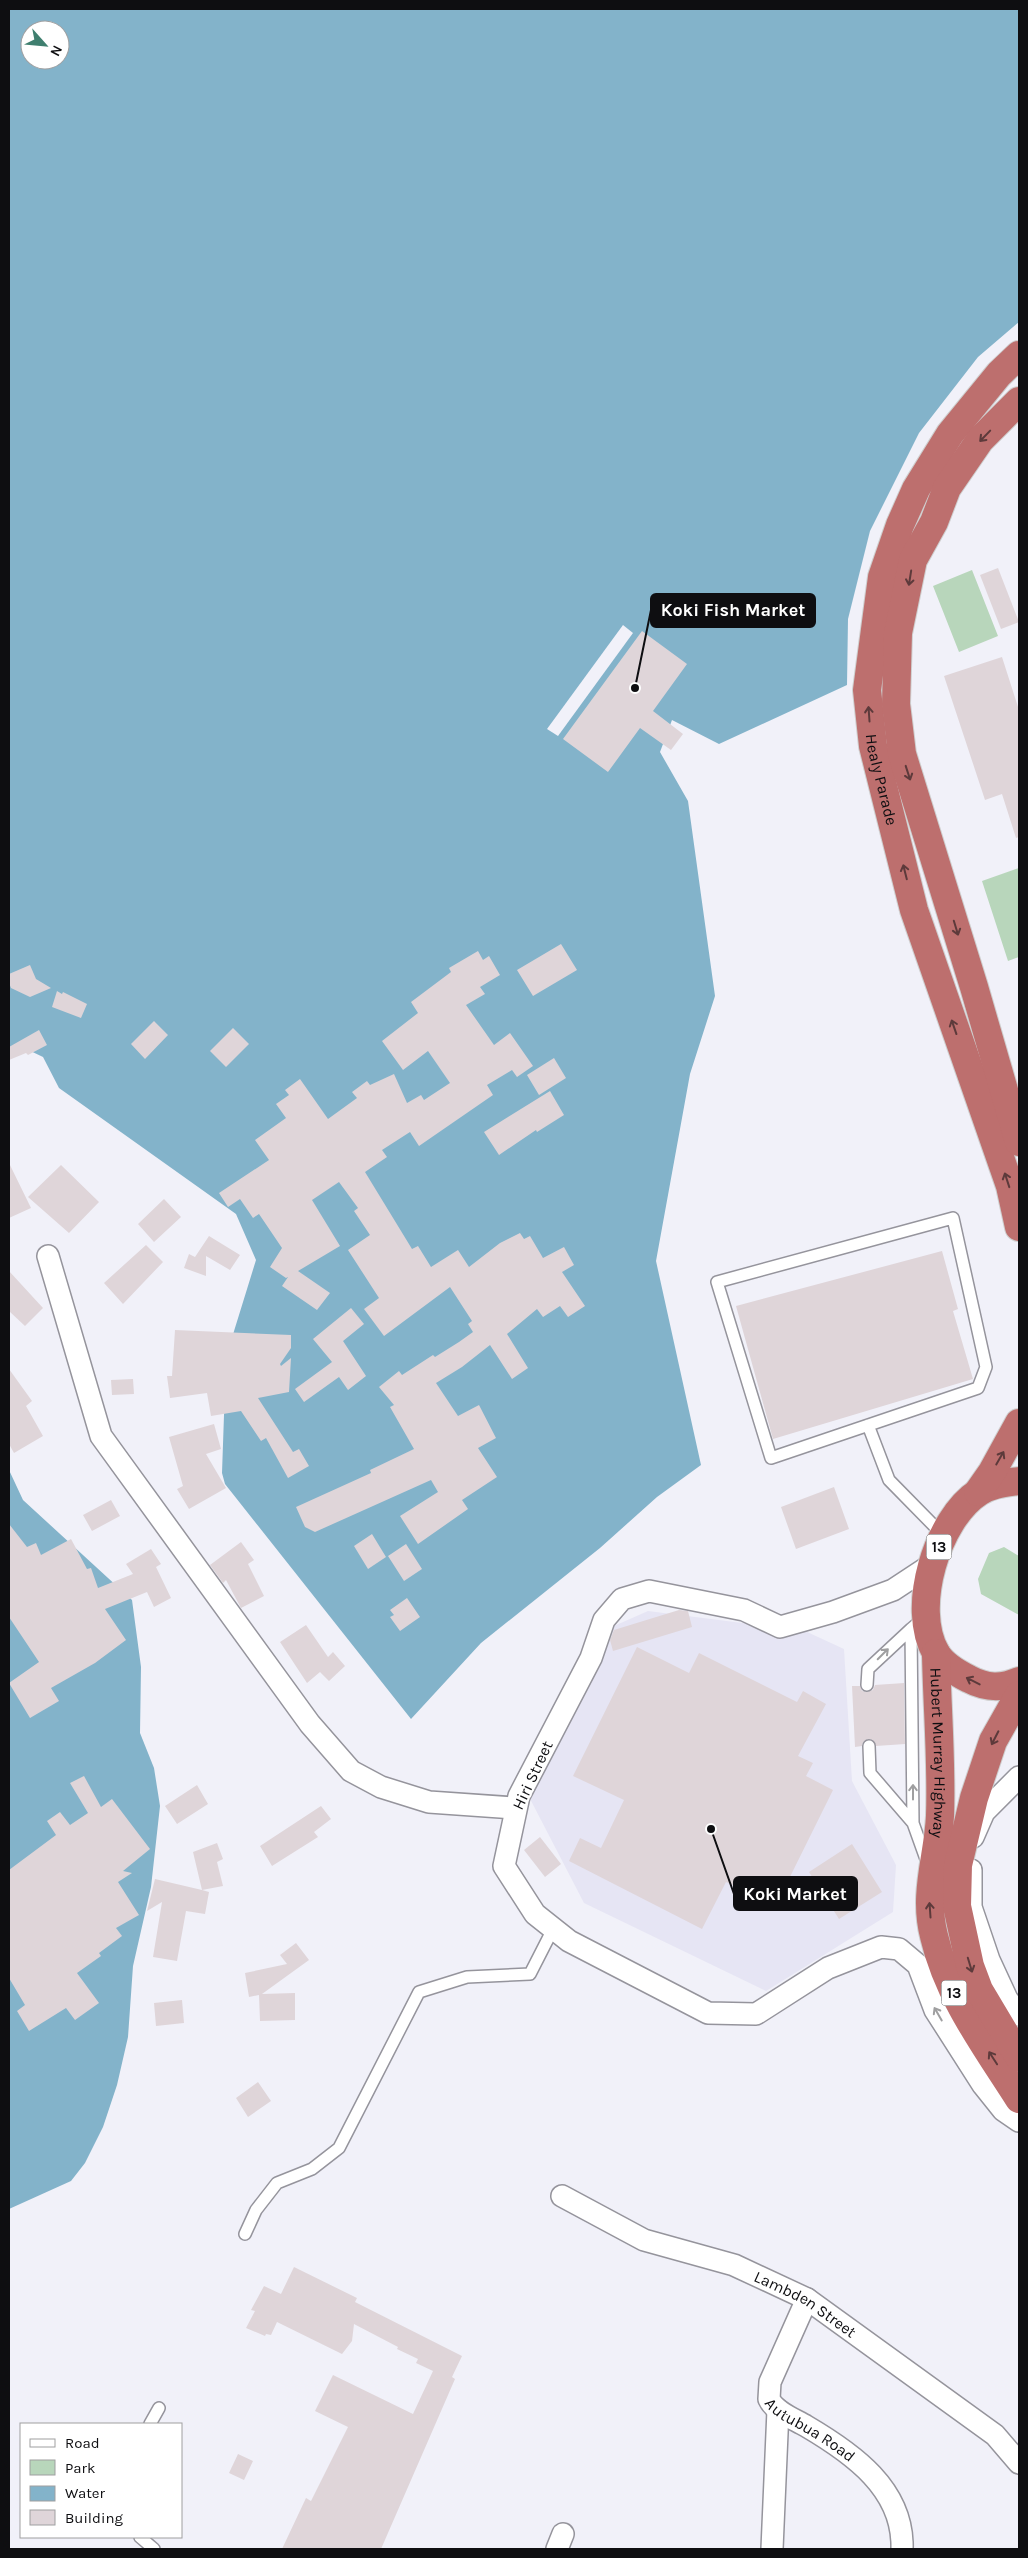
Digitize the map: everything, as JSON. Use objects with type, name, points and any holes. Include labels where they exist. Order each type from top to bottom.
[{"type":"highway","name":"Healy Parade","points":[[1019,355],[999,374],[950,434],[916,489],[900,525],[882,577],[867,690],[872,746],[914,910],[1010,1186],[1019,1227]]},
{"type":"highway","name":"Healy Parade","points":[[1019,402],[980,440],[947,488],[934,522],[913,560],[898,633],[896,704],[902,754],[963,950],[1019,1142]]},
{"type":"highway","points":[[978,1492],[992,1472],[1019,1423]]},
{"type":"highway","name":"Hubert Murray Highway","points":[[1019,1482],[994,1484],[978,1492],[961,1509],[943,1535],[919,1622],[927,1626],[936,1653],[937,1721],[941,1762],[940,1819],[931,1873],[930,1918],[943,1967],[967,2017],[1019,2099]]},
{"type":"highway","name":"Hubert Murray Highway","points":[[936,1653],[954,1672],[984,1686],[1007,1687],[1019,1681]]},
{"type":"highway","name":"Hubert Murray Highway","points":[[1019,1695],[993,1741],[974,1798],[958,1865],[958,1906],[965,1946],[976,1982],[1019,2058]]},
{"type":"street","points":[[48,1256],[101,1436],[310,1724],[351,1771],[381,1787],[429,1802],[515,1808]]},
{"type":"street","name":"Hiri Street","points":[[934,1563],[893,1590],[833,1612],[780,1628],[744,1610],[649,1591],[622,1599],[604,1620],[591,1658],[515,1808],[504,1866],[535,1914],[569,1941],[708,2013],[756,2014],[828,1968],[881,1947],[899,1949],[918,1966],[935,2010],[983,2084],[1003,2110],[1019,2121]]},
{"type":"street","points":[[1019,1778],[984,1812],[974,1833],[971,1857],[971,1907],[989,1960],[1007,1999],[1019,2015]]},
{"type":"street","name":"Lambden Street","points":[[562,2196],[644,2240],[734,2265],[807,2299],[995,2435],[1019,2463]]},
{"type":"street","name":"Autubua Road","points":[[807,2299],[770,2382],[768,2396],[770,2403],[778,2410],[832,2441],[877,2479],[894,2504],[902,2539],[902,2549]]},
{"type":"street","points":[[772,2549],[778,2410]]},
{"type":"lane","points":[[953,1218],[986,1367],[978,1388],[868,1425],[771,1458],[717,1282],[953,1218]]},
{"type":"lane","points":[[868,1425],[889,1480],[943,1535]]},
{"type":"lane","points":[[867,1685],[868,1669],[919,1622]]},
{"type":"lane","points":[[913,1823],[919,1622]]},
{"type":"lane","points":[[870,1746],[870,1774],[913,1823],[931,1873]]},
{"type":"lane","points":[[245,2234],[256,2210],[277,2183],[312,2169],[339,2148],[419,1992],[466,1977],[530,1974],[553,1929]]},
{"type":"lane","points":[[151,2423],[159,2408]]},
{"type":"lane","points":[[141,2538],[154,2549]]},
{"type":"shaded area","points":[[648,1611],[805,1631],[844,1649],[852,1781],[896,1865],[893,1912],[766,1991],[584,1903],[527,1793],[614,1626]]},
{"type":"green space","points":[[972,570],[998,636],[959,652],[933,586]]},
{"type":"green space","points":[[1019,868],[1019,957],[1008,961],[982,881]]},
{"type":"green space","points":[[1004,1547],[1019,1556],[1019,1615],[981,1594],[978,1579],[989,1553]]},
{"type":"water","points":[[9,9],[1019,9],[1019,322],[978,357],[919,433],[870,531],[848,619],[847,685],[719,744],[672,720],[660,752],[688,801],[715,996],[690,1074],[656,1261],[701,1465],[657,1497],[600,1548],[481,1643],[411,1719],[225,1484],[222,1473],[226,1357],[256,1260],[236,1214],[59,1088],[43,1057],[20,1046],[9,1049]]},
{"type":"water","points":[[9,1470],[23,1500],[132,1600],[141,1667],[140,1733],[154,1768],[160,1806],[151,1887],[133,1966],[128,2037],[117,2085],[103,2127],[85,2163],[71,2181],[9,2209]]},
{"type":"pier","points":[[623,625],[633,633],[558,736],[547,729]]},
{"type":"building","points":[[998,568],[1019,622],[1001,629],[980,575]]},
{"type":"building","points":[[642,631],[687,664],[653,711],[683,734],[671,750],[640,728],[608,772],[563,739]]},
{"type":"building","points":[[1002,657],[1019,710],[1019,837],[1016,838],[1002,794],[985,800],[944,676]]},
{"type":"building","points":[[561,944],[577,970],[533,996],[517,970]]},
{"type":"building","points":[[478,951],[483,960],[489,956],[500,975],[480,987],[485,994],[466,1005],[494,1045],[510,1033],[533,1066],[517,1077],[512,1070],[487,1085],[493,1095],[419,1146],[410,1132],[382,1150],[387,1157],[365,1172],[412,1249],[418,1246],[431,1267],[458,1250],[469,1267],[500,1243],[520,1233],[524,1239],[530,1236],[543,1258],[564,1247],[574,1265],[562,1272],[585,1306],[568,1317],[560,1306],[543,1317],[537,1309],[507,1334],[528,1368],[512,1379],[490,1345],[462,1367],[436,1383],[458,1416],[479,1405],[496,1438],[478,1448],[497,1477],[462,1500],[468,1509],[418,1544],[400,1516],[438,1492],[431,1480],[315,1532],[305,1527],[296,1507],[371,1473],[370,1470],[414,1449],[390,1407],[394,1405],[379,1387],[399,1371],[402,1375],[433,1355],[435,1357],[459,1342],[473,1332],[468,1324],[472,1321],[450,1287],[384,1336],[364,1309],[379,1298],[348,1250],[370,1235],[354,1211],[358,1208],[339,1182],[312,1200],[340,1246],[298,1271],[330,1293],[317,1310],[282,1286],[288,1277],[286,1278],[270,1267],[282,1248],[259,1214],[253,1218],[240,1199],[228,1207],[219,1193],[269,1160],[255,1140],[286,1118],[276,1104],[289,1095],[285,1090],[300,1079],[328,1119],[357,1098],[352,1092],[367,1081],[370,1085],[394,1074],[407,1103],[421,1095],[424,1100],[450,1083],[428,1051],[403,1070],[382,1041],[418,1013],[411,1002],[451,972],[449,968]]},
{"type":"building","points":[[30,965],[36,979],[51,988],[30,997],[11,988],[9,974]]},
{"type":"building","points":[[57,991],[87,1004],[81,1018],[52,1007]]},
{"type":"building","points":[[154,1021],[168,1035],[145,1059],[131,1044]]},
{"type":"building","points":[[233,1028],[249,1044],[226,1067],[210,1051]]},
{"type":"building","points":[[39,1030],[47,1045],[28,1055],[26,1053],[9,1060],[9,1047]]},
{"type":"building","points":[[554,1058],[566,1078],[539,1095],[527,1075]]},
{"type":"building","points":[[550,1091],[564,1115],[537,1132],[536,1130],[499,1155],[484,1132]]},
{"type":"building","points":[[9,1163],[31,1208],[9,1218]]},
{"type":"building","points":[[61,1165],[99,1202],[69,1233],[28,1197]]},
{"type":"building","points":[[164,1199],[181,1217],[154,1242],[138,1224]]},
{"type":"building","points":[[209,1236],[240,1255],[230,1270],[206,1256],[206,1276],[184,1268],[189,1254],[195,1257]]},
{"type":"building","points":[[146,1245],[163,1262],[123,1304],[104,1283]]},
{"type":"building","points":[[942,1251],[958,1309],[953,1311],[973,1379],[773,1439],[736,1306]]},
{"type":"building","points":[[9,1271],[43,1308],[25,1326],[9,1311]]},
{"type":"building","points":[[351,1308],[364,1324],[343,1341],[366,1376],[348,1390],[339,1377],[304,1402],[295,1389],[332,1362],[313,1339]]},
{"type":"building","points":[[175,1330],[291,1335],[291,1348],[280,1364],[281,1366],[291,1358],[289,1392],[258,1398],[293,1452],[299,1449],[309,1466],[288,1478],[266,1438],[261,1441],[241,1411],[211,1416],[207,1393],[170,1398],[167,1376],[172,1376]]},
{"type":"building","points":[[9,1369],[32,1401],[26,1406],[43,1436],[14,1453],[9,1444]]},
{"type":"building","points":[[133,1379],[134,1394],[112,1395],[111,1380]]},
{"type":"building","points":[[214,1424],[221,1449],[206,1454],[226,1488],[189,1509],[177,1489],[183,1486],[169,1437]]},
{"type":"building","points":[[834,1487],[849,1529],[796,1549],[781,1507]]},
{"type":"building","points":[[111,1500],[120,1516],[92,1531],[83,1515]]},
{"type":"building","points":[[9,1524],[27,1547],[36,1543],[41,1555],[71,1539],[87,1569],[91,1568],[98,1588],[133,1574],[126,1564],[151,1549],[161,1564],[156,1567],[171,1598],[154,1607],[147,1592],[105,1609],[126,1640],[95,1663],[51,1688],[59,1701],[30,1718],[9,1683],[39,1662],[9,1617]]},
{"type":"building","points":[[372,1534],[386,1557],[368,1569],[354,1546]]},
{"type":"building","points":[[241,1542],[254,1560],[248,1564],[264,1596],[241,1608],[226,1580],[223,1583],[210,1565]]},
{"type":"building","points":[[406,1544],[422,1569],[404,1581],[388,1556]]},
{"type":"building","points":[[407,1598],[420,1617],[400,1631],[390,1617],[394,1615],[390,1610]]},
{"type":"building","points":[[679,1610],[688,1611],[692,1627],[613,1651],[610,1640],[614,1630]]},
{"type":"building","points":[[306,1625],[328,1657],[333,1652],[345,1666],[329,1681],[320,1672],[307,1683],[280,1642]]},
{"type":"building","points":[[637,1647],[689,1673],[699,1653],[797,1702],[803,1691],[826,1704],[798,1756],[813,1763],[806,1776],[833,1790],[782,1893],[752,1879],[746,1892],[726,1882],[702,1929],[569,1861],[580,1838],[601,1848],[624,1800],[573,1776]]},
{"type":"building","points":[[904,1683],[905,1744],[876,1746],[873,1740],[868,1739],[863,1742],[862,1746],[855,1747],[852,1686],[860,1686],[862,1691],[867,1692],[873,1690],[875,1685]]},
{"type":"building","points":[[84,1776],[101,1807],[112,1799],[150,1849],[123,1871],[132,1873],[118,1882],[139,1915],[116,1928],[122,1936],[99,1953],[101,1956],[77,1973],[99,2003],[75,2020],[66,2008],[29,2031],[17,2011],[25,2005],[9,1978],[9,1870],[56,1835],[47,1821],[60,1812],[70,1825],[88,1813],[70,1783]]},
{"type":"building","points":[[197,1785],[208,1804],[177,1824],[165,1806]]},
{"type":"building","points":[[321,1806],[331,1819],[314,1832],[318,1837],[272,1866],[260,1846]]},
{"type":"building","points":[[540,1837],[561,1864],[545,1877],[524,1850]]},
{"type":"building","points":[[217,1843],[223,1859],[217,1862],[223,1886],[202,1890],[193,1852]]},
{"type":"building","points":[[852,1844],[882,1892],[839,1919],[809,1872]]},
{"type":"building","points":[[155,1879],[209,1892],[205,1914],[186,1911],[177,1961],[153,1957],[162,1902],[147,1911]]},
{"type":"building","points":[[296,1943],[309,1960],[262,1994],[295,1993],[295,2020],[260,2021],[259,1995],[249,1997],[245,1973],[287,1964],[280,1955]]},
{"type":"building","points":[[182,2000],[184,2023],[156,2026],[154,2003]]},
{"type":"building","points":[[258,2082],[271,2101],[248,2117],[236,2098]]},
{"type":"building","points":[[294,2267],[357,2298],[355,2302],[462,2356],[452,2377],[455,2379],[381,2549],[282,2549],[306,2498],[311,2501],[348,2427],[315,2411],[333,2375],[413,2414],[433,2371],[416,2363],[418,2359],[397,2349],[398,2347],[354,2324],[352,2341],[342,2354],[277,2322],[271,2335],[266,2334],[265,2336],[246,2328],[255,2311],[251,2310],[264,2286],[281,2294]]},
{"type":"building","points":[[238,2454],[253,2461],[244,2480],[229,2473]]},
{"type":"place","name":"Koki Fish Market","points":[[635,688]]},
{"type":"place","name":"Koki Market","points":[[711,1829]]}]
